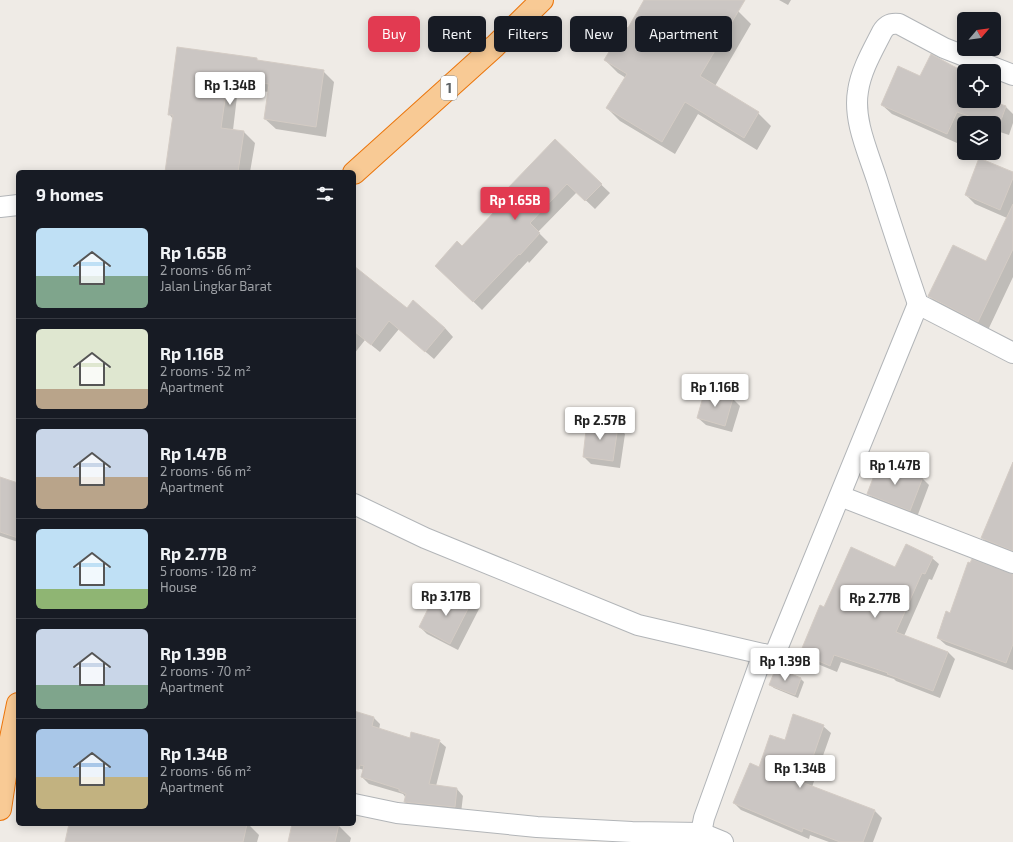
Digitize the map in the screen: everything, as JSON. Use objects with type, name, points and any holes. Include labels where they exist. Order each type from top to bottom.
[{"type":"highway","name":"1","points":[[356,171],[495,46],[542,0]]},
{"type":"highway","points":[[0,809],[9,743],[16,713]]},
{"type":"street","points":[[356,505],[425,538],[638,625],[763,654],[775,653],[918,304],[897,244],[862,131],[858,91],[862,77],[884,27],[893,24],[898,24],[944,48],[1013,75]]},
{"type":"street","points":[[0,207],[16,205]]},
{"type":"street","points":[[918,304],[1013,353]]},
{"type":"street","points":[[840,496],[1013,563]]},
{"type":"street","points":[[701,833],[704,818],[763,654]]},
{"type":"street","points":[[356,804],[397,813],[537,827],[632,832],[701,833],[723,842]]},
{"type":"building","points":[[644,0],[745,0],[732,22],[732,16],[635,16],[635,52],[714,52],[700,76],[759,112],[744,138],[685,102],[662,142],[606,108],[627,74],[604,60],[609,52],[627,52],[627,27],[628,28]]},
{"type":"building","points":[[177,47],[257,58],[257,60],[324,70],[316,127],[264,119],[269,84],[228,78],[221,128],[244,131],[238,170],[165,170],[173,115],[168,115]]},
{"type":"building","points":[[931,54],[957,68],[957,108],[1001,108],[1001,104],[1006,106],[1001,120],[1001,116],[969,116],[957,112],[947,134],[881,105],[898,66],[920,76]]},
{"type":"building","points":[[555,139],[602,184],[585,201],[567,184],[530,223],[540,233],[473,302],[435,266],[457,241],[462,246],[512,193],[507,189]]},
{"type":"building","points":[[978,160],[984,160],[1013,172],[1013,178],[1000,210],[965,195]]},
{"type":"building","points":[[1013,204],[1013,249],[978,322],[928,296],[953,245],[986,261]]},
{"type":"building","points":[[356,268],[407,308],[413,300],[445,328],[425,352],[389,321],[371,345],[356,333]]},
{"type":"building","points":[[705,390],[733,398],[725,426],[697,418]]},
{"type":"building","points":[[587,421],[618,426],[613,461],[583,457]]},
{"type":"building","points":[[880,460],[923,477],[910,511],[867,494]]},
{"type":"building","points":[[1013,462],[1013,551],[981,538]]},
{"type":"building","points":[[0,477],[16,482],[16,537],[0,532]]},
{"type":"building","points":[[906,544],[933,557],[925,574],[922,573],[896,632],[948,652],[933,691],[887,674],[888,673],[834,655],[830,666],[800,653],[820,605],[824,607],[851,547],[895,567]]},
{"type":"building","points":[[972,559],[1013,574],[1013,644],[1006,663],[937,638],[946,611],[950,613],[968,562],[970,563]]},
{"type":"building","points":[[450,590],[472,601],[450,644],[419,627],[432,601],[441,606]]},
{"type":"building","points":[[776,668],[801,678],[795,695],[769,685]]},
{"type":"building","points":[[356,712],[374,717],[372,726],[410,738],[411,732],[440,740],[429,784],[457,788],[455,807],[404,802],[406,794],[399,791],[399,789],[361,777],[364,766],[360,765],[359,769],[356,769]]},
{"type":"building","points":[[793,714],[824,725],[804,783],[875,810],[863,842],[840,842],[803,828],[802,832],[733,803],[750,763],[759,767],[770,735],[785,740]]},
{"type":"building","points":[[69,826],[247,826],[243,842],[65,842]]},
{"type":"building","points":[[292,826],[339,826],[335,842],[288,842]]}]
